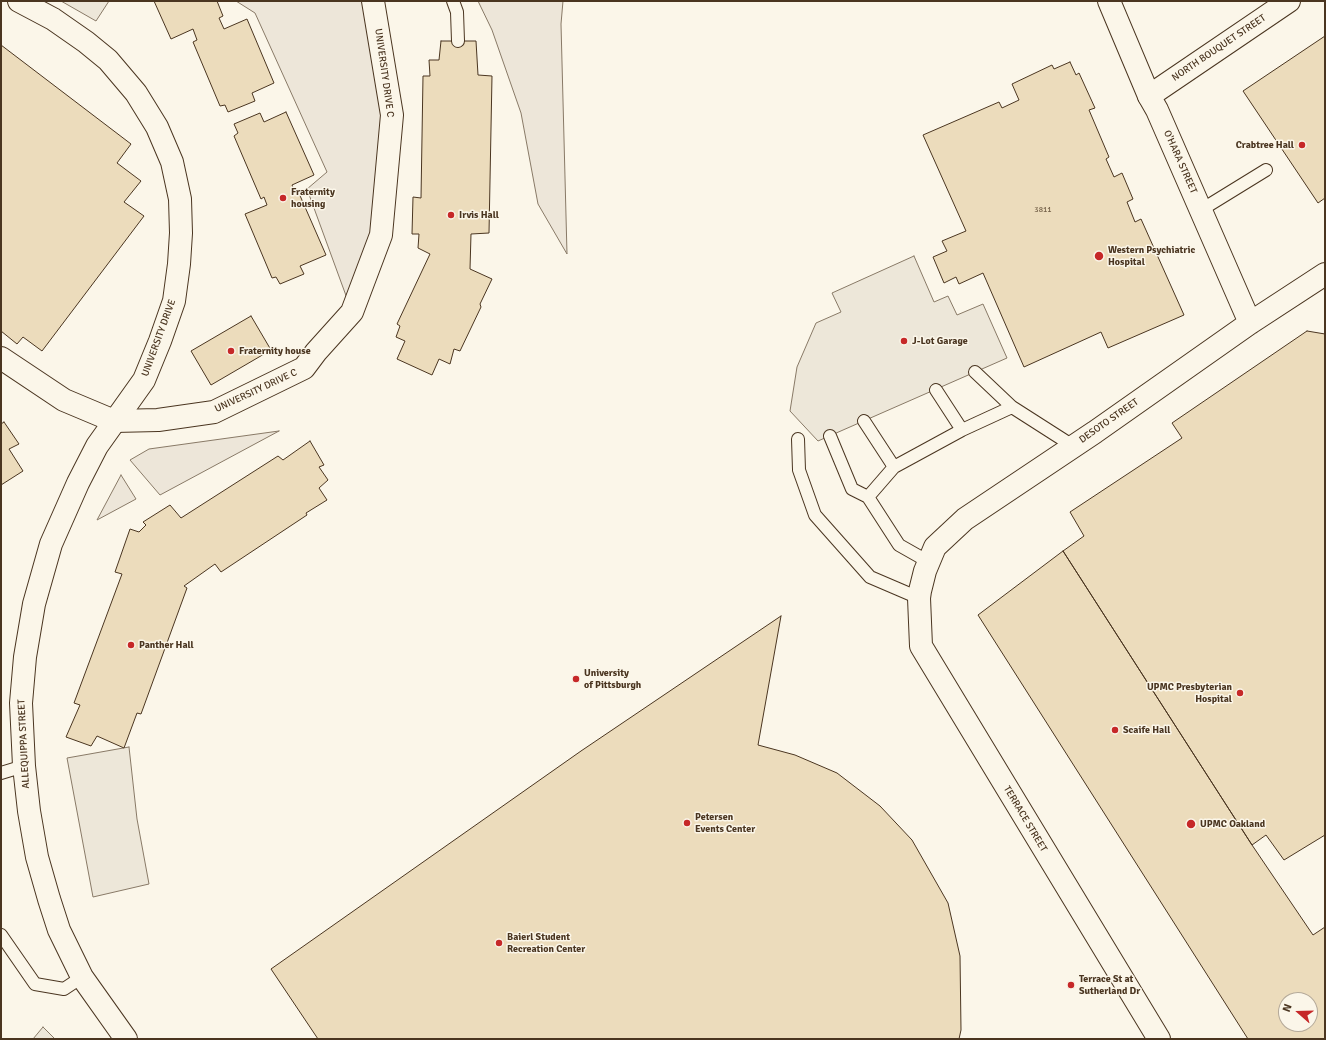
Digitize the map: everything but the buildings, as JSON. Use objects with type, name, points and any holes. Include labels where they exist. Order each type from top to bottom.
[{"type":"street","name":"UNIVERSITY DRIVE","points":[[20,1],[53,19],[86,42],[108,60],[136,93],[157,127],[172,162],[180,199],[181,234],[174,301],[144,380],[114,421]]},
{"type":"street","name":"UNIVERSITY DRIVE C","points":[[1,358],[64,400],[114,421],[158,420],[214,412],[304,368],[316,352],[352,312],[381,235],[392,115],[373,1]]},
{"type":"street","name":"O'HARA STREET","points":[[1109,1],[1149,96],[1157,110],[1250,323]]},
{"type":"street","name":"NORTH BOUQUET STREET","points":[[1149,96],[1289,1]]},
{"type":"street","name":"DESOTO STREET","points":[[920,594],[925,571],[935,547],[965,518],[1073,446],[1250,323],[1325,274]]},
{"type":"street","name":"ALLEQUIPPA STREET","points":[[114,421],[97,446],[78,483],[52,544],[34,604],[25,657],[21,703],[24,766],[29,811],[37,857],[60,930],[82,977],[126,1039]]},
{"type":"street","name":"TERRACE STREET","points":[[920,594],[921,646],[1159,1039]]},
{"type":"lane","points":[[453,1],[457,12],[458,41]]},
{"type":"lane","points":[[1201,210],[1266,170]]},
{"type":"lane","points":[[975,372],[1012,407],[1073,446]]},
{"type":"lane","points":[[936,390],[962,430]]},
{"type":"lane","points":[[868,497],[894,467],[962,430],[1012,407]]},
{"type":"lane","points":[[864,421],[894,467]]},
{"type":"lane","points":[[830,436],[852,489],[868,497],[899,545],[929,562]]},
{"type":"lane","points":[[798,439],[799,470],[815,515],[870,577],[920,594]]},
{"type":"lane","points":[[1,773],[24,766]]},
{"type":"lane","points":[[1,935],[35,984],[64,989],[82,977]]},
{"type":"shaded area","points":[[61,1],[109,1],[96,21]]},
{"type":"shaded area","points":[[236,1],[373,1],[392,115],[381,235],[352,312],[307,189],[327,172],[255,13]]},
{"type":"shaded area","points":[[478,1],[563,1],[561,24],[567,254],[538,204],[521,113],[492,30]]},
{"type":"shaded area","name":"J-Lot Garage","points":[[914,256],[934,302],[948,296],[957,315],[983,304],[1007,358],[818,441],[790,411],[797,367],[816,323],[841,312],[832,293]]},
{"type":"shaded area","points":[[279,431],[160,495],[130,460],[149,449]]},
{"type":"shaded area","points":[[121,475],[136,499],[97,520]]},
{"type":"shaded area","points":[[129,747],[137,819],[149,884],[93,897],[67,758]]},
{"type":"shaded area","points":[[43,1027],[55,1039],[33,1039]]},
{"type":"place","name":"Crabtree Hall","points":[[1302,145]]},
{"type":"place","name":"Fraternity housing","points":[[283,198]]},
{"type":"place","name":"Irvis Hall","points":[[451,215]]},
{"type":"place","name":"Western Psychiatric Hospital","points":[[1099,256]]},
{"type":"place","name":"J-Lot Garage","points":[[904,341]]},
{"type":"place","name":"Fraternity house","points":[[231,351]]},
{"type":"place","name":"Panther Hall","points":[[131,645]]},
{"type":"place","name":"University of Pittsburgh","points":[[576,679]]},
{"type":"place","name":"UPMC Presbyterian Hospital","points":[[1240,693]]},
{"type":"place","name":"Scaife Hall","points":[[1115,730]]},
{"type":"place","name":"Petersen Events Center","points":[[687,823]]},
{"type":"place","name":"UPMC Oakland","points":[[1191,824]]},
{"type":"place","name":"Baierl Student Recreation Center","points":[[499,943]]},
{"type":"place","name":"Terrace St at Sutherland Dr","points":[[1071,985]]}]
